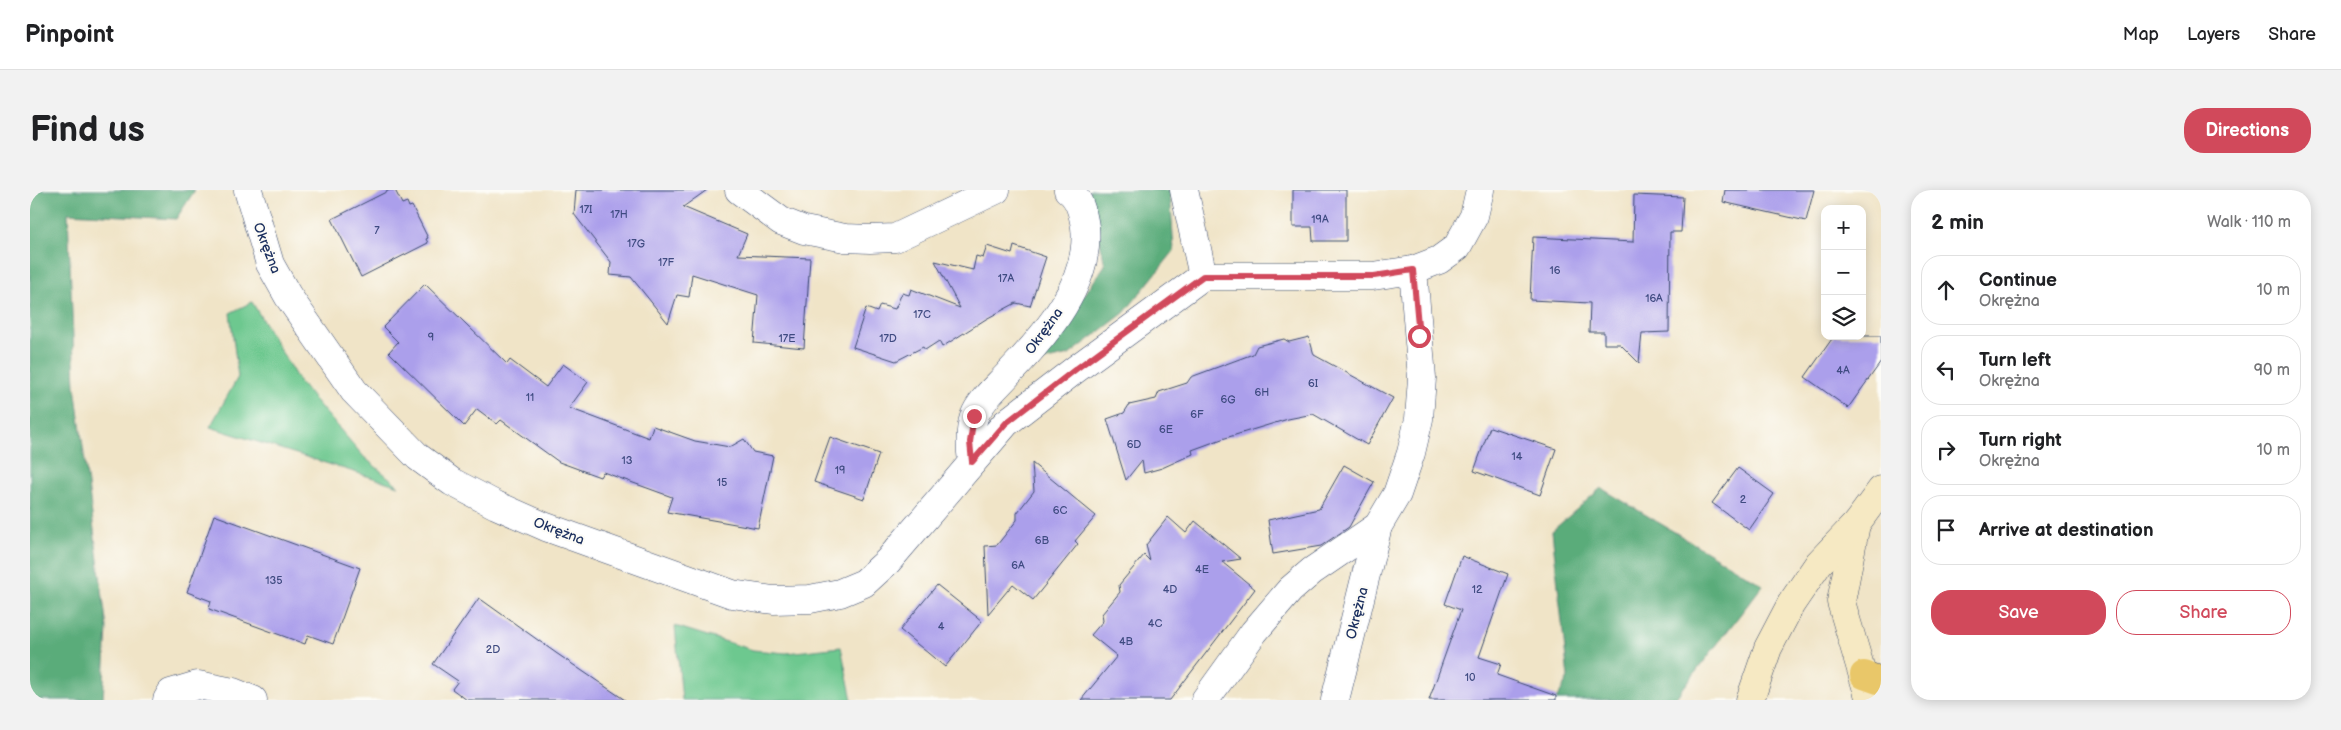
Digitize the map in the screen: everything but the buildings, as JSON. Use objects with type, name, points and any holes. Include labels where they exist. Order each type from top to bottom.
[{"type":"main road","points":[[1750,700],[1768,648],[1791,604],[1819,563],[1856,524],[1881,490]]},
{"type":"main road","points":[[1856,524],[1841,602],[1872,685]]},
{"type":"street","name":"Okrężna","points":[[248,190],[270,264],[288,296],[354,391],[418,457],[446,478],[496,505],[546,527],[732,594],[773,600],[810,600],[840,593],[864,583],[888,561],[1006,423],[1203,276]]},
{"type":"street","points":[[738,190],[781,221],[804,230],[845,238],[870,239],[894,238],[996,190]]},
{"type":"street","name":"Okrężna","points":[[972,462],[970,442],[974,416],[983,402],[1031,351],[1060,312],[1080,273],[1086,239],[1084,214],[1074,194],[1068,190]]},
{"type":"street","points":[[1184,190],[1203,276],[1374,276],[1413,270],[1439,260],[1457,247],[1474,216],[1480,190]]},
{"type":"street","name":"Okrężna","points":[[1335,700],[1378,526],[1397,494],[1408,467],[1419,419],[1422,378],[1413,270]]},
{"type":"street","name":"Okrężna","points":[[1215,696],[1254,632],[1290,590],[1312,571],[1378,526]]},
{"type":"street","points":[[167,700],[171,693],[198,686],[233,692],[254,700]]},
{"type":"green space","points":[[30,190],[195,190],[176,219],[68,213],[75,386],[107,628],[103,700],[30,700]]},
{"type":"green space","points":[[1089,190],[1170,190],[1174,251],[1124,313],[1069,355],[1038,362],[1105,265]]},
{"type":"green space","points":[[252,302],[300,383],[364,457],[399,486],[210,427],[238,377],[230,313]]},
{"type":"green space","points":[[1601,488],[1763,585],[1674,700],[1556,700],[1568,678],[1552,531]]},
{"type":"green space","points":[[675,626],[753,650],[786,653],[841,647],[852,700],[682,700]]},
{"type":"route","points":[[974,416],[970,442],[972,462],[1006,423],[1203,276],[1374,276],[1413,270],[1419,336]]}]
